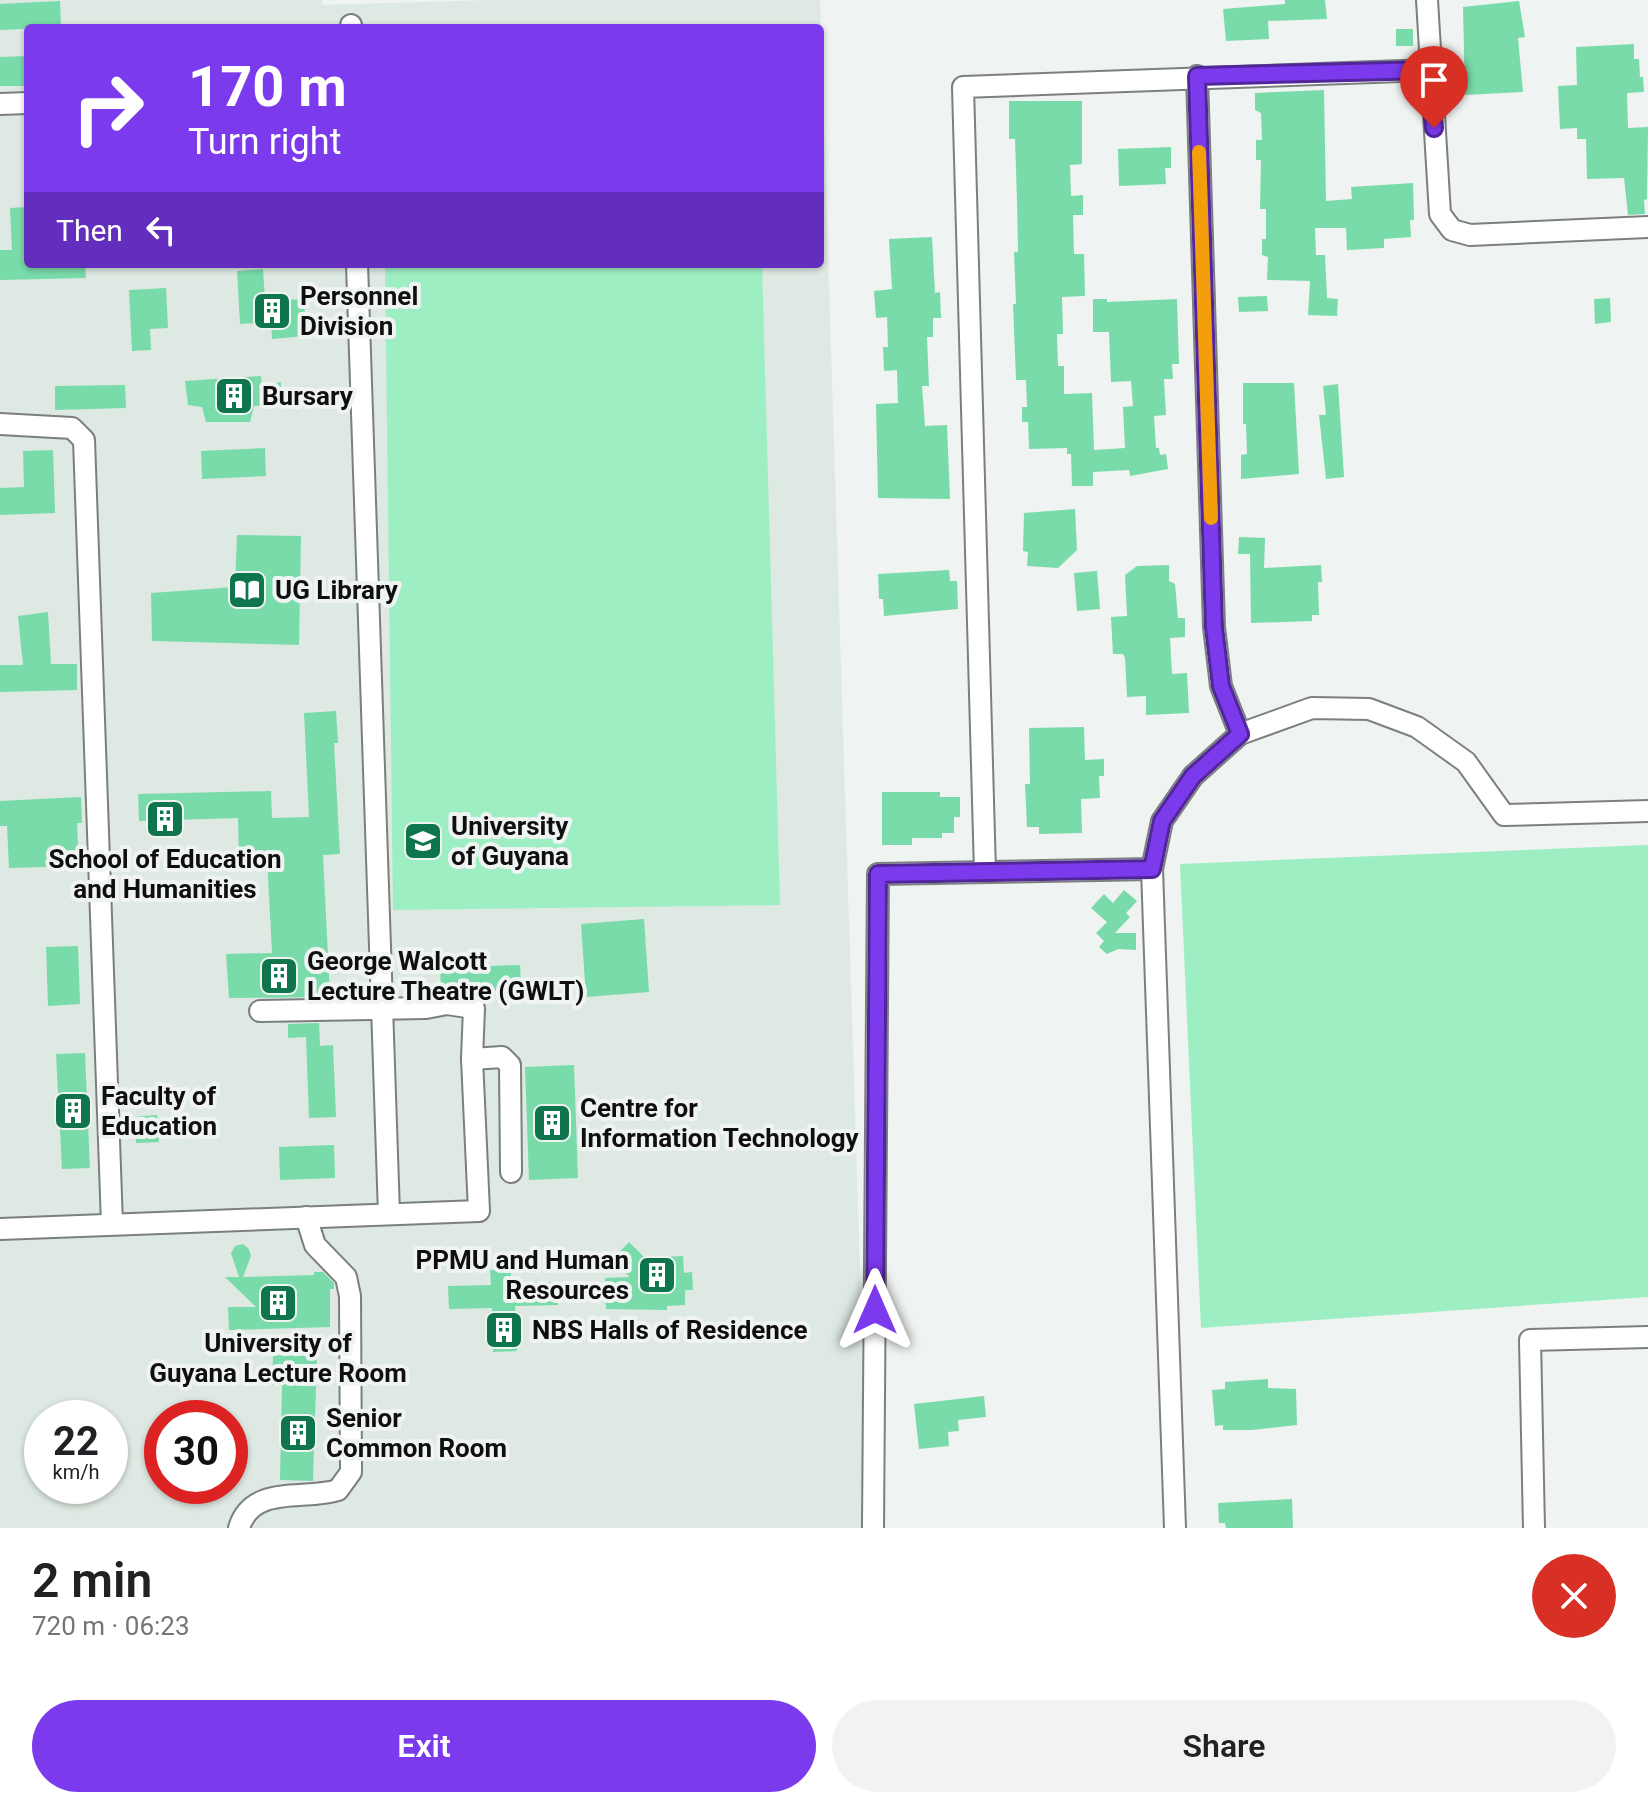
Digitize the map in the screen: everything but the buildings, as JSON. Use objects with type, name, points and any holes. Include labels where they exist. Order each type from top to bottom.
[{"type":"street","points":[[1427,0],[1440,214],[1452,230],[1470,235],[1648,227]]},
{"type":"street","points":[[985,872],[963,87],[1197,76],[1429,70]]},
{"type":"street","points":[[1197,76],[1214,627],[1221,686],[1240,734]]},
{"type":"street","points":[[0,104],[24,103]]},
{"type":"street","points":[[357,268],[389,1214]]},
{"type":"street","points":[[0,424],[72,428],[84,440],[112,1224]]},
{"type":"street","points":[[1175,1528],[1152,869],[1162,821],[1193,776],[1240,734],[1312,708],[1369,709],[1417,727],[1466,762],[1504,815],[1648,811]]},
{"type":"street","points":[[873,1528],[878,874],[1152,869]]},
{"type":"street","points":[[0,1229],[479,1211],[472,1059],[474,1008],[447,1004],[426,1008],[260,1011]]},
{"type":"street","points":[[472,1059],[502,1057],[510,1065],[511,1172]]},
{"type":"street","points":[[239,1528],[245,1513],[256,1503],[338,1490],[351,1472],[350,1296],[346,1277],[315,1245],[306,1217]]},
{"type":"street","points":[[1534,1528],[1530,1340],[1648,1337]]},
{"type":"shaded area","name":"University of Guyana","points":[[0,0],[322,0],[322,5],[491,0],[820,0],[821,24],[24,24],[24,268],[824,268],[824,127],[868,1528],[0,1528]]},
{"type":"green space","points":[[385,268],[762,268],[780,905],[393,910]]},
{"type":"green space","points":[[1648,845],[1648,1297],[1201,1328],[1180,864]]},
{"type":"slow traffic","points":[[1199,152],[1211,518]]},
{"type":"place","name":"Personnel Division","points":[[272,311]]},
{"type":"place","name":"Bursary","points":[[234,396]]},
{"type":"place","name":"UG Library","points":[[247,590]]},
{"type":"place","name":"School of Education and Humanities","points":[[165,819]]},
{"type":"place","name":"University of Guyana","points":[[423,841]]},
{"type":"place","name":"George Walcott Lecture Theatre (GWLT)","points":[[279,976]]},
{"type":"place","name":"Faculty of Education","points":[[73,1111]]},
{"type":"place","name":"Centre for Information Technology","points":[[552,1123]]},
{"type":"place","name":"PPMU and Human Resources","points":[[657,1275]]},
{"type":"place","name":"University of Guyana Lecture Room","points":[[278,1303]]},
{"type":"place","name":"NBS Halls of Residence","points":[[504,1330]]},
{"type":"place","name":"Senior Common Room","points":[[298,1433]]},
{"type":"route","points":[[875,1310],[878,874],[1152,869],[1162,821],[1193,776],[1240,734],[1221,686],[1214,627],[1197,76],[1429,70],[1434,128]]}]
